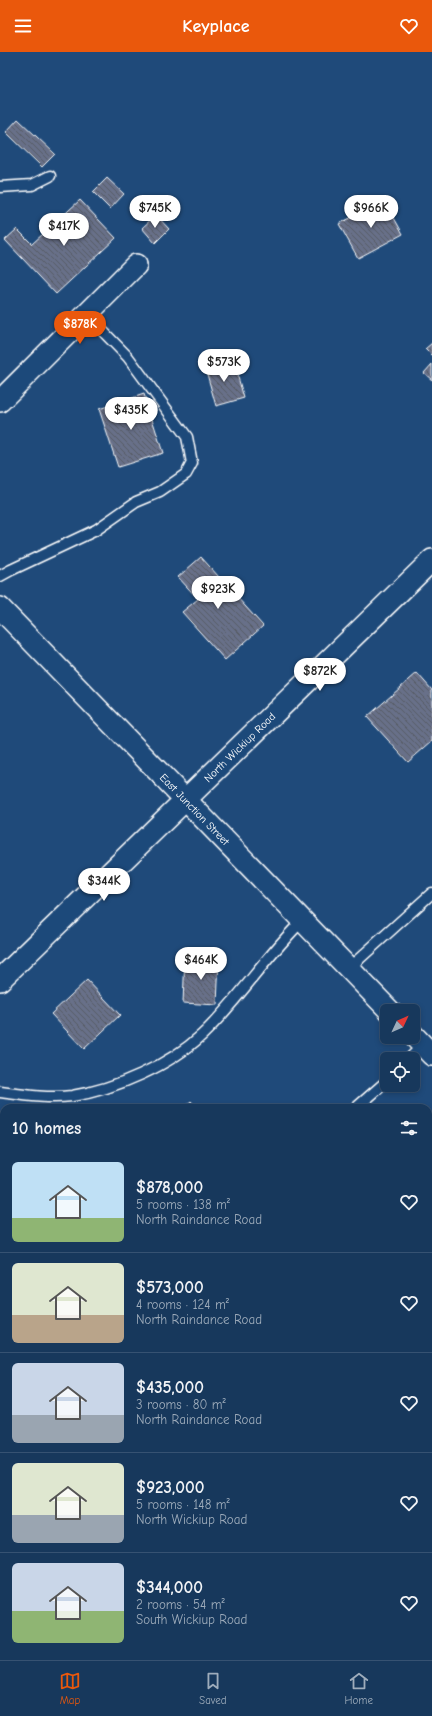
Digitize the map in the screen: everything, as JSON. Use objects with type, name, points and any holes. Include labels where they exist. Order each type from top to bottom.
[{"type":"street","points":[[0,401],[136,265]]},
{"type":"street","name":"North Wickiup Road","points":[[0,980],[432,560]]},
{"type":"street","name":"East Junction Street","points":[[0,608],[383,1004]]},
{"type":"lane","points":[[0,187],[32,185],[50,176]]},
{"type":"lane","points":[[0,576],[96,530],[136,502],[160,492],[186,474],[192,463],[187,437],[183,431],[128,357],[87,315]]},
{"type":"lane","points":[[348,968],[432,893]]},
{"type":"lane","points":[[0,1092],[29,1096],[72,1096],[122,1084],[168,1060],[202,1035],[281,942],[302,921]]},
{"type":"lane","points":[[361,1104],[380,1087]]},
{"type":"building","points":[[18,119],[55,154],[42,167],[6,132]]},
{"type":"building","points":[[107,178],[124,194],[110,209],[93,192]]},
{"type":"building","points":[[80,200],[116,238],[56,294],[5,240],[17,229],[32,244]]},
{"type":"building","points":[[384,200],[403,234],[358,258],[339,224]]},
{"type":"building","points":[[156,215],[169,229],[155,243],[142,228]]},
{"type":"building","points":[[432,343],[432,356],[425,349]]},
{"type":"building","points":[[233,360],[244,398],[216,406],[205,367]]},
{"type":"building","points":[[432,364],[432,380],[424,373]]},
{"type":"building","points":[[144,394],[163,453],[118,467],[99,409]]},
{"type":"building","points":[[201,557],[263,626],[225,660],[182,612],[198,599],[178,577]]},
{"type":"building","points":[[417,673],[432,690],[432,741],[408,762],[367,717]]},
{"type":"building","points":[[185,957],[219,959],[217,1005],[183,1003]]},
{"type":"building","points":[[87,980],[120,1015],[84,1049],[51,1014]]}]
